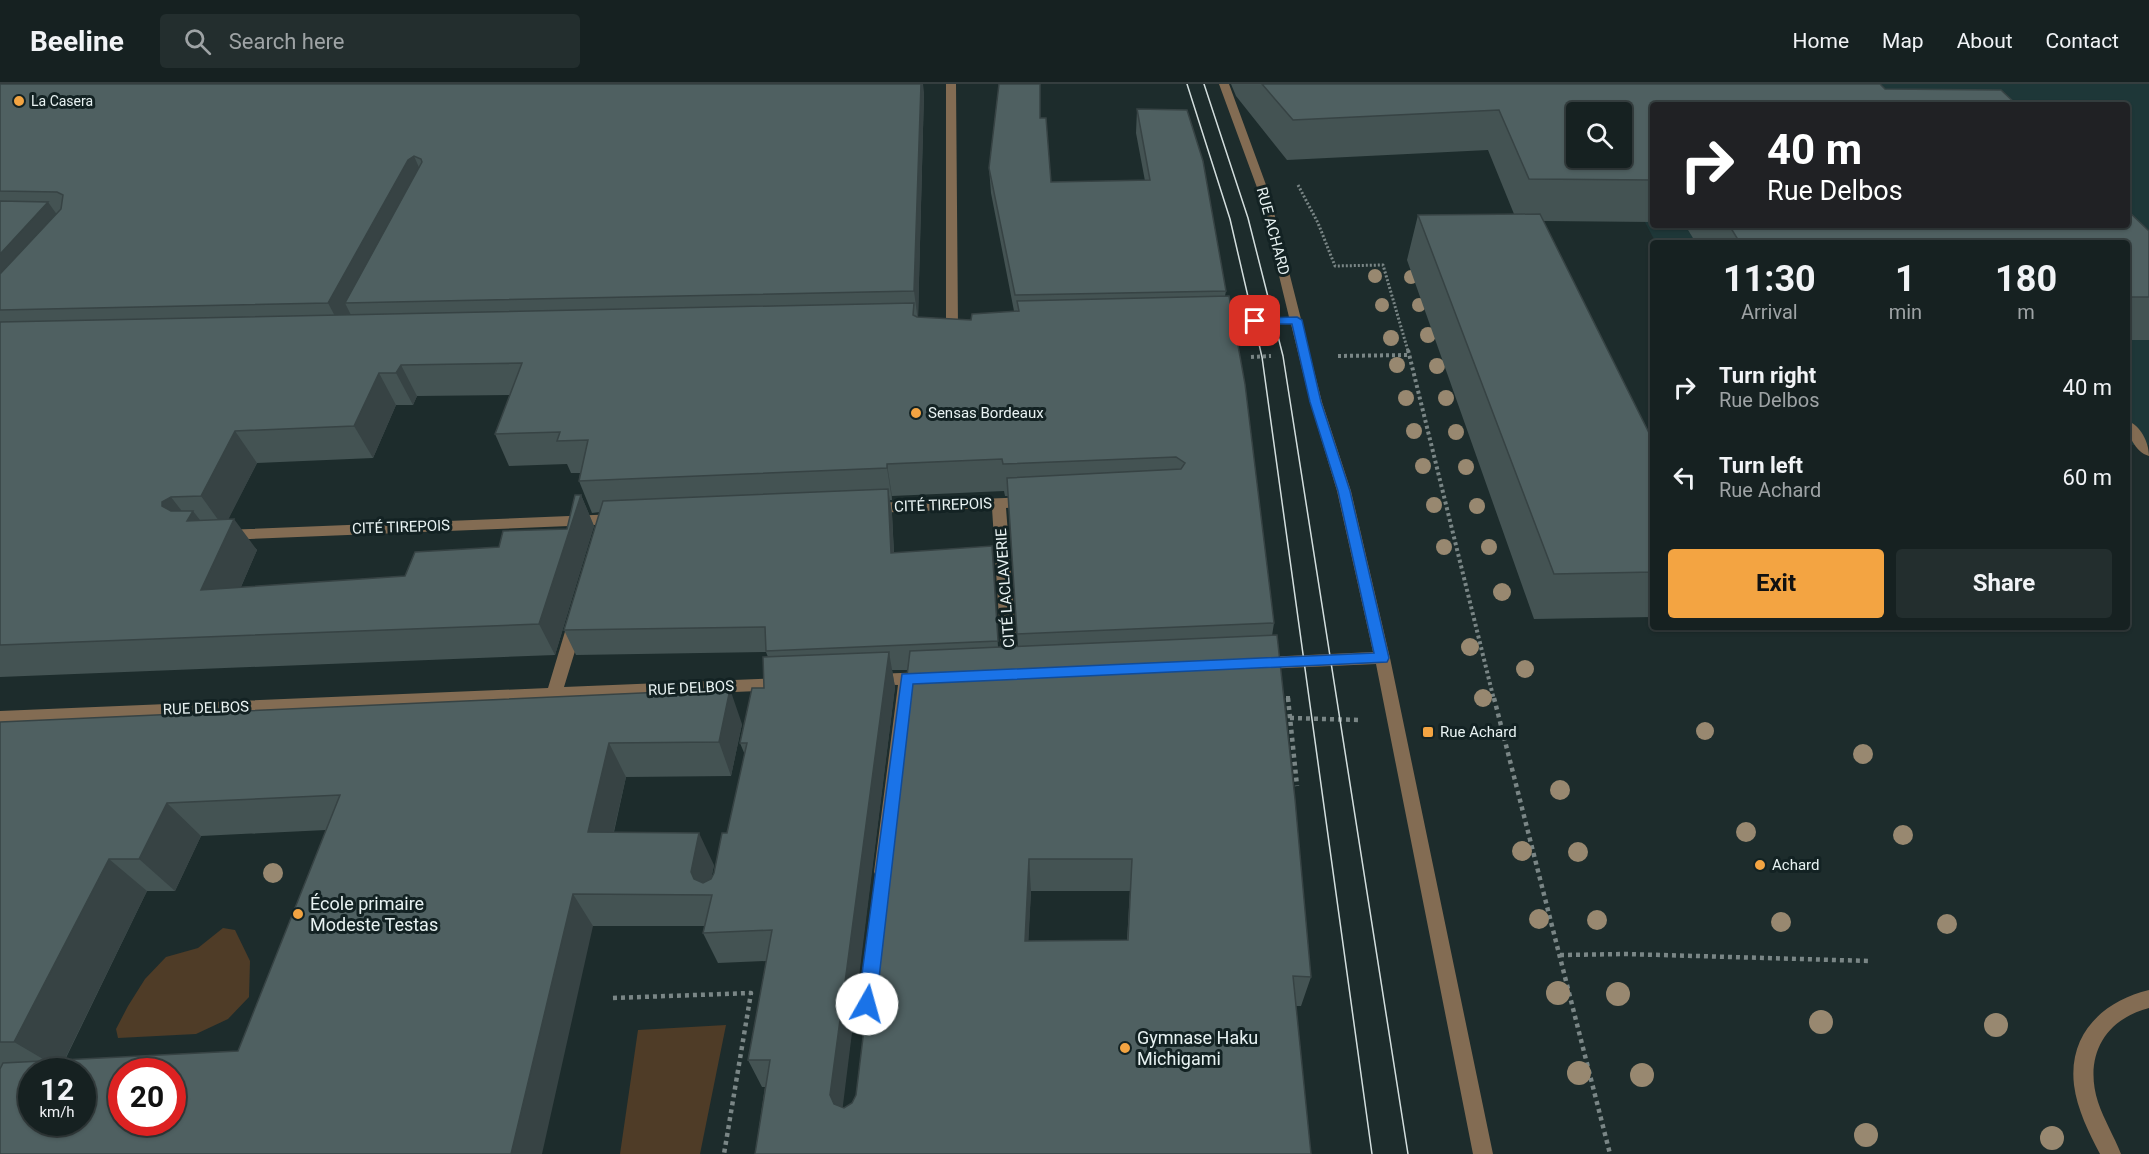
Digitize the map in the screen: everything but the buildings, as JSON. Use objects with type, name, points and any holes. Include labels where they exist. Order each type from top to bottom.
[{"type":"street","points":[[951,84],[952,328]]},
{"type":"street","name":"RUE ACHARD","points":[[1224,84],[1264,193],[1316,402],[1344,491],[1382,658],[1483,1154]]},
{"type":"street","points":[[1200,323],[1297,320]]},
{"type":"street","points":[[2130,429],[2149,452]]},
{"type":"street","name":"CITÉ TIREPOIS","points":[[856,509],[1045,501]]},
{"type":"street","name":"CITÉ LACLAVERIE","points":[[999,503],[1010,674]]},
{"type":"street","name":"CITÉ TIREPOIS","points":[[207,535],[605,524],[630,518]]},
{"type":"street","points":[[554,694],[580,606]]},
{"type":"street","points":[[1248,663],[1382,658]]},
{"type":"street","points":[[861,680],[941,677]]},
{"type":"street","points":[[881,888],[907,678]]},
{"type":"street","name":"RUE DELBOS","points":[[0,717],[554,694],[759,690],[794,683]]},
{"type":"street","points":[[2111,1154],[2091,1111],[2084,1085],[2084,1063],[2091,1040],[2103,1022],[2121,1008],[2149,999]]},
{"type":"path","points":[[1297,183],[1318,223],[1335,266],[1383,265],[1409,356],[1610,1154]]},
{"type":"path","points":[[1284,662],[1297,786]]},
{"type":"path","points":[[1290,718],[1366,720]]},
{"type":"path","points":[[1560,955],[1626,954],[1870,962]]},
{"type":"path","points":[[613,998],[751,993],[724,1154]]},
{"type":"shaded area","points":[[1572,84],[2149,84],[2149,445],[2130,445],[2130,240],[1654,240],[1616,168],[1632,168],[1632,102],[1604,102]]},
{"type":"shaded area","points":[[223,928],[235,930],[250,961],[249,997],[228,1019],[196,1034],[118,1038],[116,1029],[128,1006],[145,979],[166,957],[198,948]]},
{"type":"shaded area","points":[[726,1025],[700,1154],[620,1154],[638,1030]]},
{"type":"tram line","points":[[1187,84],[1230,219],[1262,357],[1372,1154]]},
{"type":"tram line","points":[[1204,84],[1248,218],[1283,356],[1408,1154]]},
{"type":"place","name":"La Casera","points":[[19,101]]},
{"type":"place","name":"Sensas Bordeaux","points":[[916,413]]},
{"type":"place","name":"Rue Achard","points":[[1428,732]]},
{"type":"place","name":"Achard","points":[[1760,865]]},
{"type":"place","name":"École primaire Modeste Testas","points":[[298,914]]},
{"type":"place","name":"Gymnase Haku Michigami","points":[[1125,1048]]},
{"type":"route","points":[[867,1004],[907,678],[1382,658],[1344,491],[1316,402],[1297,320],[1255,321]]}]
